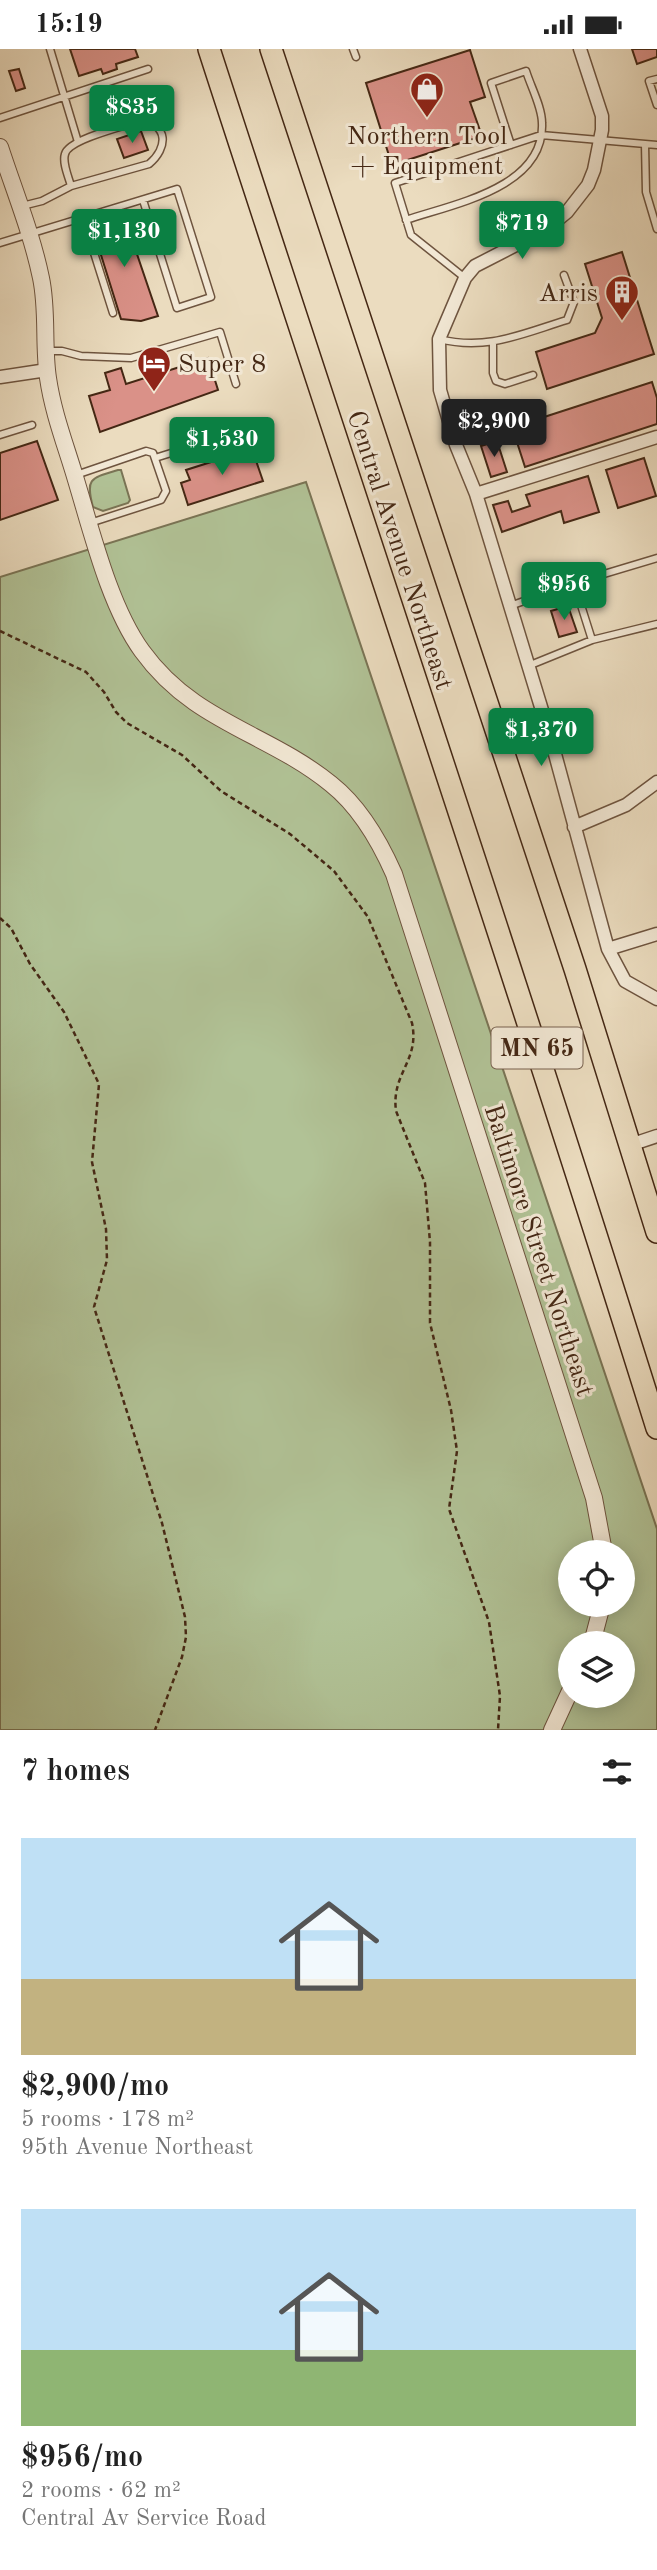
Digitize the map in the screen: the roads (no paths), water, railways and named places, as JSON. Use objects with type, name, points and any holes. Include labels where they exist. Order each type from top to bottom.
[{"type":"highway","name":"Central Avenue Northeast","points":[[209,49],[347,478],[535,1042],[657,1428]]},
{"type":"highway","name":"Central Avenue Northeast","points":[[271,49],[575,969],[657,1232]]},
{"type":"street","points":[[580,49],[602,116],[594,170],[588,185],[567,212],[535,236],[475,266],[465,278],[439,339],[440,390],[528,666],[608,949],[625,981],[657,999]]},
{"type":"street","name":"Baltimore Street Northeast","points":[[1,152],[41,278],[47,370],[57,419],[123,619],[157,670],[206,712],[282,752],[333,785],[361,816],[385,854],[401,893],[594,1499],[602,1540]]},
{"type":"street","points":[[0,377],[47,370]]},
{"type":"street","points":[[475,494],[657,437]]},
{"type":"street","points":[[574,827],[626,805],[657,782]]},
{"type":"street","points":[[608,949],[657,934]]},
{"type":"street","points":[[630,1145],[657,1136]]},
{"type":"street","points":[[552,1730],[562,1708]]},
{"type":"lane","points":[[50,49],[78,142]]},
{"type":"lane","points":[[353,49],[356,57]]},
{"type":"lane","points":[[0,118],[148,69]]},
{"type":"lane","points":[[406,220],[501,187],[523,172],[534,156],[542,123],[526,71],[491,83],[511,145]]},
{"type":"lane","points":[[657,79],[649,81],[657,105]]},
{"type":"lane","points":[[20,207],[42,201],[71,186],[149,164],[159,156],[163,141],[160,130],[153,122],[140,121],[78,142],[65,153],[71,186]]},
{"type":"lane","points":[[465,278],[411,236],[395,183],[541,135],[657,145]]},
{"type":"lane","points":[[645,144],[646,192],[657,229]]},
{"type":"lane","points":[[0,243],[177,189],[211,297],[177,308],[143,200]]},
{"type":"lane","points":[[83,218],[113,313]]},
{"type":"lane","points":[[439,339],[459,344],[493,343],[567,320],[574,302],[564,275]]},
{"type":"lane","points":[[46,351],[62,351],[81,356],[131,358],[220,332],[236,384]]},
{"type":"lane","points":[[493,343],[496,381],[505,384],[533,375]]},
{"type":"lane","points":[[0,435],[32,425]]},
{"type":"lane","points":[[155,458],[238,432]]},
{"type":"lane","points":[[75,475],[146,450],[153,453],[166,491],[161,500],[90,523]]},
{"type":"lane","points":[[510,607],[575,583],[657,558]]},
{"type":"lane","points":[[575,583],[592,641]]},
{"type":"lane","points":[[528,666],[592,641],[657,624]]},
{"type":"place","name":"Northern Tool + Equipment","points":[[427,119]]},
{"type":"place","name":"Arris","points":[[622,322]]},
{"type":"place","name":"Super 8","points":[[154,393]]}]
